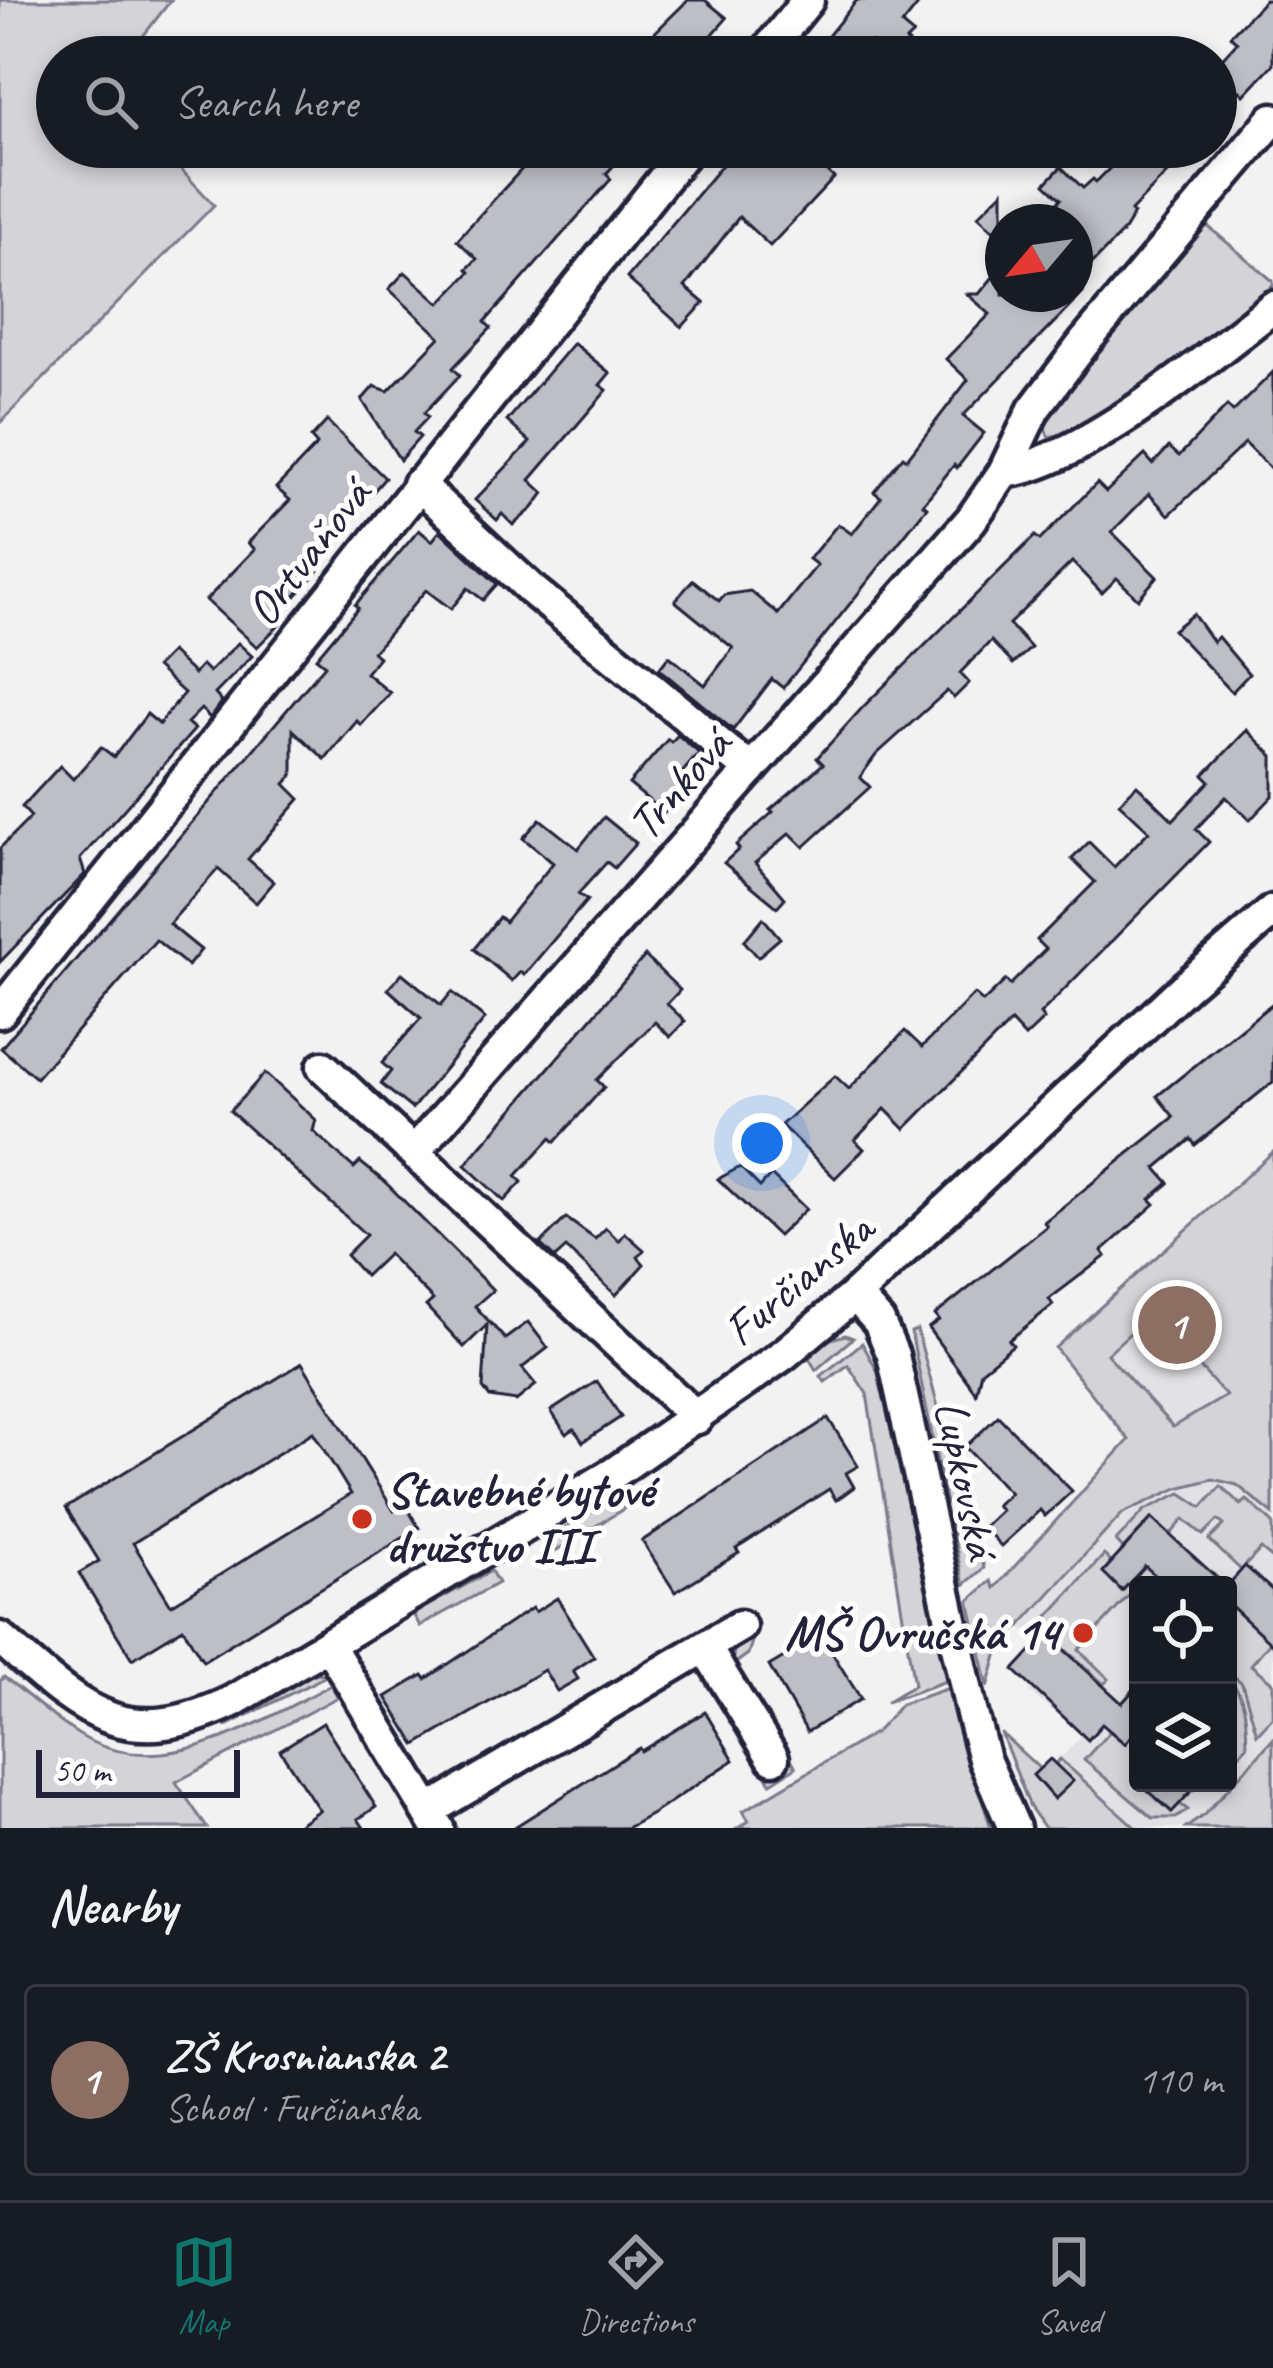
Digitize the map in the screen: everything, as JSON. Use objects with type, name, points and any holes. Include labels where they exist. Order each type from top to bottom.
[{"type":"street","points":[[779,36],[808,0]]},
{"type":"street","name":"Trnková","points":[[1237,162],[1273,119]]},
{"type":"street","name":"Ortvaňová","points":[[0,1012],[672,168]]},
{"type":"street","name":"Trnková","points":[[415,1151],[971,520],[1004,472],[1034,409],[1232,168]]},
{"type":"street","points":[[1004,472],[1043,463],[1132,412],[1273,307]]},
{"type":"street","points":[[418,484],[532,590],[752,770]]},
{"type":"street","name":"Furčianska","points":[[0,1637],[73,1700],[122,1723],[160,1725],[197,1718],[233,1701],[515,1535],[698,1418],[783,1355],[855,1295],[1184,987],[1273,911]]},
{"type":"street","points":[[322,1067],[698,1418]]},
{"type":"street","name":"Lupkovská","points":[[855,1295],[879,1322],[893,1355],[971,1710],[984,1759],[1014,1828]]},
{"type":"street","points":[[328,1644],[433,1820],[740,1626]]},
{"type":"street","points":[[705,1647],[773,1758]]},
{"type":"shaded area","points":[[0,0],[171,0],[143,36],[36,36],[36,168],[180,168],[214,205],[0,423]]},
{"type":"shaded area","points":[[1204,223],[1273,281],[1273,286],[1126,399],[1067,432],[1048,436],[1044,425],[1048,416]]},
{"type":"shaded area","points":[[1273,1152],[1273,1822],[1267,1828],[1087,1828],[1103,1810],[1055,1764],[1083,1734],[1029,1692],[1032,1688],[1013,1671],[1039,1642],[1020,1627],[994,1589],[1129,1440],[1055,1348]]},
{"type":"shaded area","points":[[1273,1152],[1273,1514],[1237,1485],[1213,1479],[1178,1488],[1123,1513],[999,1649],[988,1687],[969,1601],[991,1581],[995,1588],[1129,1440],[1055,1348]],"holes":[[[1151,1314],[1226,1396],[1173,1427],[1107,1354]]]},
{"type":"shaded area","points":[[917,1330],[961,1491],[946,1504],[911,1332]]},
{"type":"shaded area","points":[[845,1335],[853,1338],[816,1370],[809,1358],[828,1340]]},
{"type":"shaded area","points":[[862,1343],[877,1370],[949,1680],[886,1702],[914,1685],[867,1394],[848,1365],[825,1382],[821,1376]]},
{"type":"shaded area","points":[[1221,1486],[1241,1505],[1247,1500],[1273,1523],[1273,1559],[1261,1549],[1241,1570],[1209,1540],[1224,1525],[1218,1520],[1203,1535],[1184,1519],[1170,1535],[1152,1518],[1123,1549],[1116,1541],[1145,1510],[1181,1493],[1202,1507]]},
{"type":"shaded area","points":[[617,1496],[625,1508],[552,1553],[545,1541]]},
{"type":"shaded area","points":[[967,1508],[984,1568],[964,1585],[951,1525]]},
{"type":"shaded area","points":[[1104,1555],[1111,1562],[1103,1572],[1123,1590],[1129,1583],[1129,1595],[1079,1650],[1109,1679],[1104,1684],[1048,1634],[1039,1643],[1030,1636]]},
{"type":"shaded area","points":[[1145,1566],[1156,1576],[1136,1576]]},
{"type":"shaded area","points":[[491,1571],[498,1583],[420,1626],[413,1614]]},
{"type":"shaded area","points":[[1237,1611],[1270,1642],[1251,1665],[1273,1683],[1273,1717],[1257,1734],[1237,1679]]},
{"type":"shaded area","points":[[756,1629],[748,1654],[733,1665],[796,1767],[771,1783],[717,1695],[736,1642]]},
{"type":"shaded area","points":[[328,1675],[224,1727],[299,1679]]},
{"type":"shaded area","points":[[4,1677],[94,1743],[155,1754],[186,1749],[247,1728],[331,1685],[338,1697],[176,1782],[207,1828],[0,1828],[0,1681]]},
{"type":"shaded area","points":[[952,1687],[991,1828],[738,1828],[749,1821],[743,1811],[876,1732],[901,1704]]},
{"type":"shaded area","points":[[1237,1690],[1243,1703],[1247,1746],[1237,1757]]},
{"type":"shaded area","points":[[1110,1731],[1125,1744],[1129,1739],[1129,1792],[1154,1792],[1171,1812],[1180,1804],[1188,1810],[1176,1818],[1153,1818],[1084,1760]]},
{"type":"shaded area","points":[[1001,1733],[1040,1769],[1034,1776],[1053,1798],[1072,1782],[1055,1764],[1060,1759],[1136,1828],[1045,1828],[1030,1807]]},
{"type":"shaded area","points":[[1273,1739],[1273,1828],[1186,1828],[1225,1792],[1237,1792],[1237,1779]]},
{"type":"building","points":[[688,0],[705,0],[727,18],[711,36],[651,36]]},
{"type":"building","points":[[857,0],[922,0],[902,25],[911,36],[828,36]]},
{"type":"building","points":[[1265,0],[1273,0],[1273,64],[1244,95],[1237,94],[1237,36],[1230,36]]},
{"type":"building","points":[[523,168],[611,168],[606,174],[611,179],[485,322],[491,328],[453,368],[460,375],[424,413],[428,417],[414,432],[420,437],[400,460],[362,400],[374,386],[388,391],[440,337],[389,289],[405,272],[440,303],[477,259],[457,240]]},
{"type":"building","points":[[719,168],[824,168],[834,178],[770,246],[739,217],[685,287],[704,303],[682,327],[627,278]]},
{"type":"building","points":[[1060,168],[1083,188],[1093,179],[1096,182],[1110,168],[1172,168],[1131,211],[1134,214],[1123,232],[1093,263],[1093,204],[1056,204],[1061,199],[1045,184]]},
{"type":"building","points":[[985,287],[985,310],[967,294],[979,294]]},
{"type":"building","points":[[1064,312],[963,416],[984,433],[923,504],[927,507],[783,688],[772,679],[733,730],[659,669],[669,656],[705,685],[733,648],[675,601],[693,580],[719,601],[724,595],[750,591],[778,614],[817,565],[809,559],[838,524],[852,534],[881,497],[874,492],[903,456],[907,459],[968,380],[946,359],[990,314]]},
{"type":"building","points":[[573,343],[610,373],[600,385],[607,390],[530,480],[544,493],[533,508],[513,525],[502,514],[497,520],[475,500],[530,442],[507,421]]},
{"type":"building","points":[[1273,372],[1273,471],[1245,443],[1169,515],[1149,494],[1112,532],[1157,577],[1138,599],[1117,578],[1102,593],[1072,562],[1009,624],[1031,648],[1013,664],[991,641],[960,673],[969,683],[954,698],[947,691],[876,755],[860,777],[870,787],[804,847],[790,833],[755,863],[785,898],[777,907],[724,863],[739,849],[736,845],[773,812],[770,810],[823,764],[817,758],[863,707],[1035,536],[1040,540],[1097,483],[1106,492],[1145,455],[1153,464],[1169,447],[1179,456],[1227,406],[1233,412]]},
{"type":"building","points":[[327,421],[385,478],[317,556],[325,563],[284,609],[285,619],[257,647],[206,600],[255,549],[248,543],[290,500],[276,488],[317,445],[311,438]]},
{"type":"building","points":[[419,530],[432,541],[440,531],[497,584],[483,600],[468,588],[451,609],[426,590],[373,652],[379,657],[366,673],[390,693],[361,725],[357,721],[325,759],[293,730],[293,775],[285,784],[300,799],[248,859],[274,882],[256,903],[218,869],[169,924],[201,950],[188,966],[156,940],[36,1078],[1,1048],[325,665],[316,658]]},
{"type":"building","points":[[1193,614],[1213,642],[1218,637],[1249,674],[1232,692],[1173,630]]},
{"type":"building","points":[[238,643],[252,656],[215,694],[222,702],[210,718],[201,709],[187,723],[195,729],[80,859],[85,874],[0,962],[0,848],[31,817],[22,807],[60,766],[73,779],[101,747],[114,757],[147,714],[159,724],[184,693],[156,667],[171,652],[194,674],[202,665],[209,672]]},
{"type":"building","points":[[1247,730],[1273,756],[1273,796],[1250,820],[1226,797],[1196,829],[1209,842],[1040,1014],[1044,1019],[1025,1037],[1011,1022],[905,1129],[885,1109],[855,1140],[864,1149],[835,1178],[781,1125],[835,1076],[849,1089],[905,1031],[922,1047],[974,994],[983,1002],[1006,980],[1010,985],[1046,949],[1037,940],[1095,882],[1072,859],[1089,842],[1114,867],[1149,831],[1119,803],[1137,785],[1173,820],[1210,781],[1204,775]]},
{"type":"building","points":[[678,735],[699,753],[680,775],[690,783],[664,813],[629,784],[668,739],[671,742]]},
{"type":"building","points":[[604,817],[636,843],[614,868],[607,862],[578,894],[587,900],[524,975],[520,972],[512,981],[474,949],[499,917],[505,922],[553,863],[523,838],[540,819],[578,849]]},
{"type":"building","points":[[763,918],[780,938],[758,957],[744,941]]},
{"type":"building","points":[[645,956],[680,990],[667,1004],[685,1021],[670,1037],[655,1022],[597,1080],[604,1087],[555,1142],[551,1138],[516,1176],[522,1182],[504,1201],[465,1165]]},
{"type":"building","points":[[402,973],[441,1005],[452,992],[485,1019],[412,1109],[381,1084],[391,1071],[382,1063],[421,1018],[388,989]]},
{"type":"building","points":[[1273,1003],[1273,1082],[1195,1145],[1191,1139],[1156,1168],[1169,1183],[1150,1199],[1155,1204],[1102,1251],[1106,1256],[1049,1299],[1053,1305],[1009,1340],[1013,1345],[981,1371],[976,1393],[928,1328],[939,1320],[935,1315],[1174,1117],[1157,1096]]},
{"type":"building","points":[[265,1073],[316,1120],[313,1131],[354,1168],[360,1162],[385,1182],[493,1290],[475,1306],[505,1339],[528,1322],[548,1348],[522,1368],[536,1385],[516,1401],[490,1397],[483,1388],[487,1325],[464,1347],[426,1306],[433,1300],[388,1254],[365,1276],[346,1255],[366,1235],[230,1111]]},
{"type":"building","points":[[740,1167],[760,1187],[771,1175],[806,1209],[778,1236],[718,1179]]},
{"type":"building","points":[[566,1218],[595,1239],[606,1228],[619,1241],[625,1233],[644,1250],[638,1257],[644,1264],[616,1295],[566,1248],[555,1258],[540,1244]]},
{"type":"building","name":"Stavebné bytové družstvo III","points":[[302,1363],[394,1511],[405,1504],[419,1528],[203,1661],[183,1628],[132,1659],[79,1573],[99,1561],[66,1508]],"holes":[[[313,1432],[351,1494],[171,1605],[133,1543]]]},
{"type":"building","points":[[597,1381],[621,1417],[583,1442],[574,1429],[566,1434],[551,1411]]},
{"type":"building","points":[[998,1416],[1072,1491],[1045,1516],[1040,1510],[1001,1546],[983,1527],[1010,1493],[965,1447]]},
{"type":"building","points":[[828,1418],[858,1466],[846,1473],[854,1487],[836,1500],[829,1489],[675,1592],[642,1541]]},
{"type":"building","points":[[1152,1518],[1215,1576],[1156,1576],[1145,1566],[1136,1576],[1129,1576],[1122,1591],[1103,1572]]},
{"type":"building","points":[[1245,1566],[1273,1591],[1273,1645],[1237,1611],[1236,1576]]},
{"type":"building","points":[[557,1598],[594,1657],[573,1671],[578,1679],[557,1691],[544,1670],[416,1745],[386,1697],[423,1675],[426,1679],[532,1608],[535,1612]]},
{"type":"building","points":[[1047,1634],[1122,1703],[1129,1695],[1129,1739],[1125,1744],[1102,1724],[1088,1740],[1014,1670]]},
{"type":"building","points":[[821,1635],[861,1699],[807,1732],[769,1666]]},
{"type":"building","points":[[705,1712],[734,1760],[654,1813],[627,1828],[513,1828],[639,1748]]},
{"type":"building","points":[[323,1723],[376,1807],[358,1819],[364,1828],[293,1828],[319,1810],[280,1750]]},
{"type":"building","points":[[1050,1759],[1073,1781],[1054,1799],[1033,1775]]},
{"type":"building","points":[[1150,1792],[1191,1792],[1172,1812]]},
{"type":"place","name":"ZŠ Krosnianska 2","points":[[1177,1325]]},
{"type":"place","name":"Stavebné bytové družstvo III","points":[[362,1519]]},
{"type":"place","name":"MŠ Ovručská 14","points":[[1083,1633]]}]
